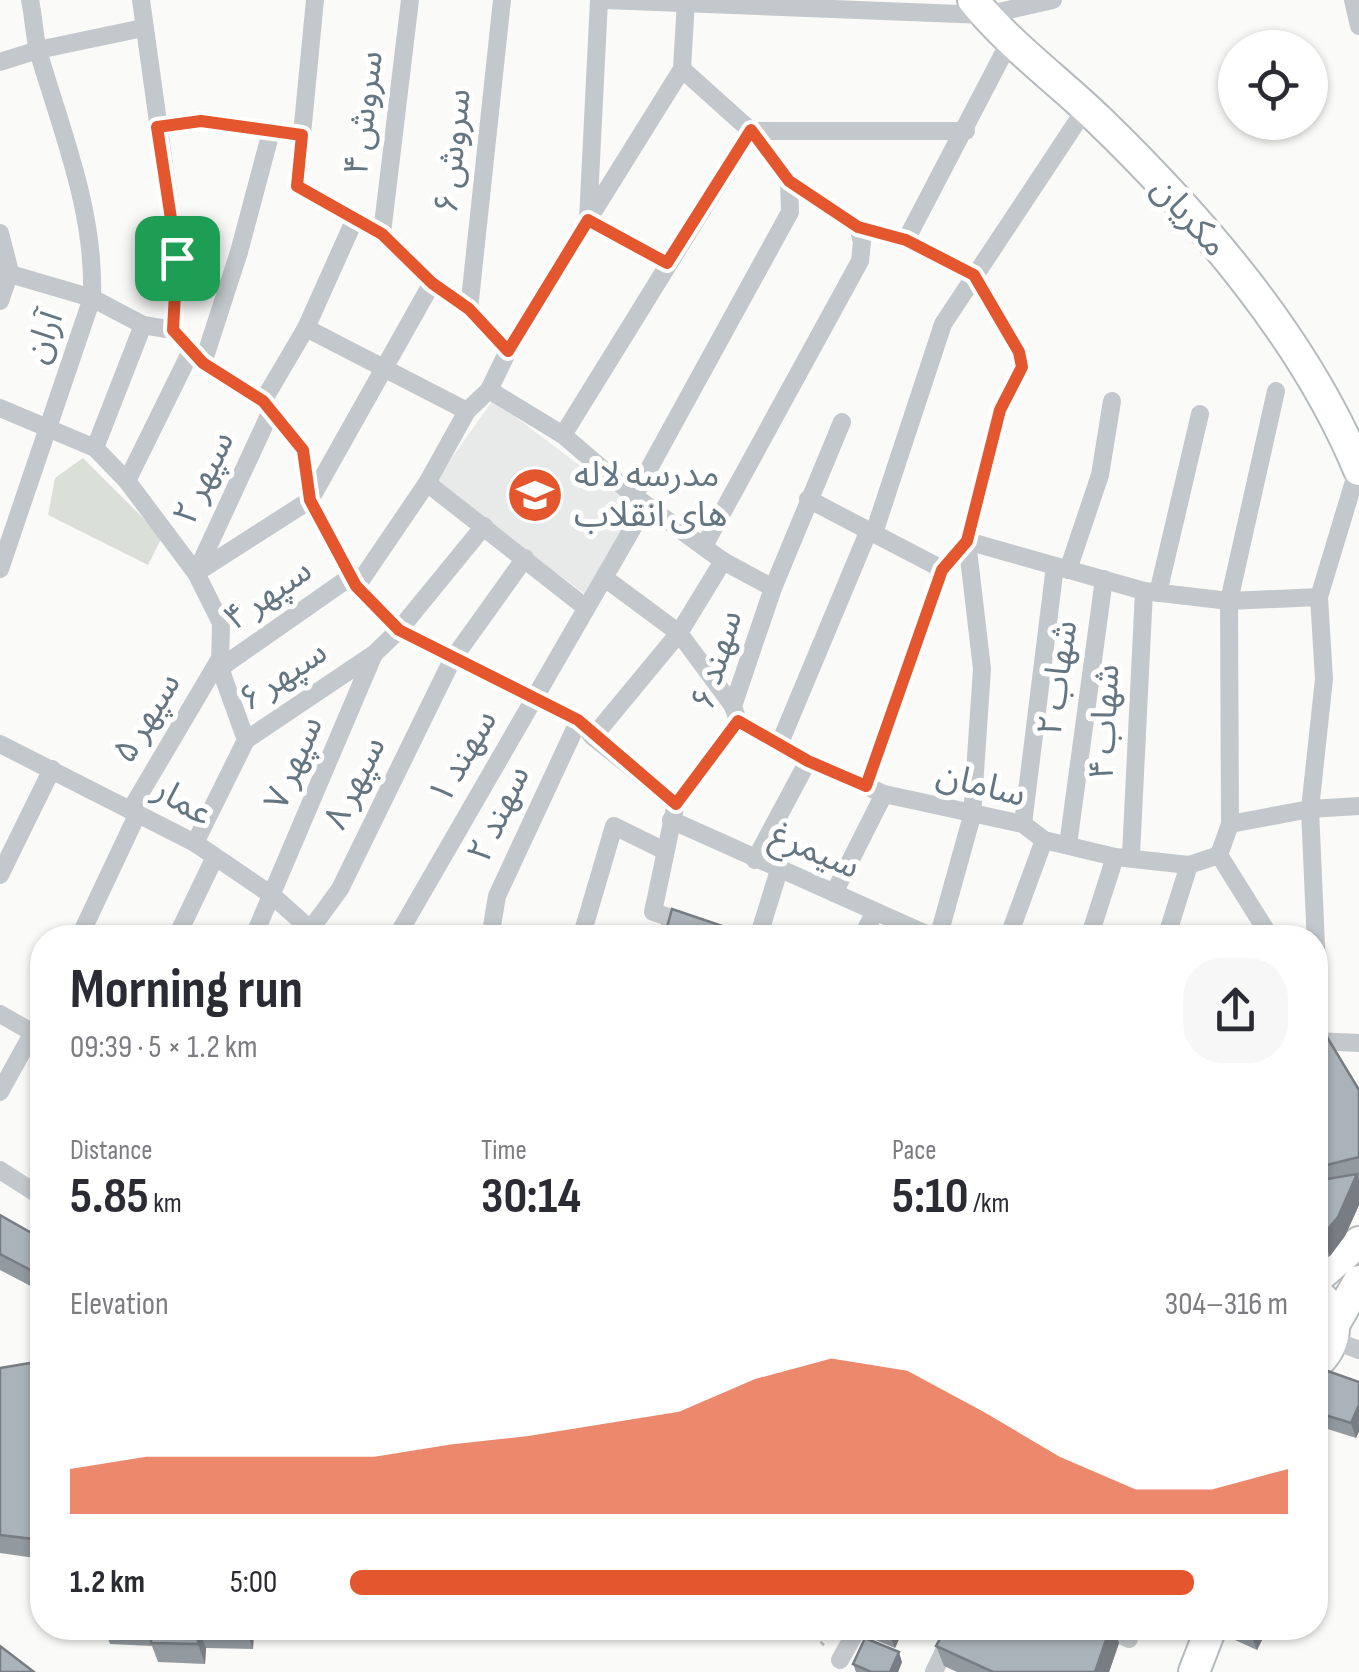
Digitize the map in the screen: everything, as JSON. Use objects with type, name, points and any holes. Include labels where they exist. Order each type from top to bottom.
[{"type":"main road","name":"مکریان","points":[[979,8],[1086,108],[1170,194],[1264,306],[1340,423],[1358,469]]},
{"type":"main road","points":[[1328,1269],[1359,1242]]},
{"type":"main road","points":[[1335,1345],[1359,1281]]},
{"type":"main road","points":[[1328,1306],[1335,1345]]},
{"type":"main road","points":[[1174,1672],[1186,1640]]},
{"type":"main road","points":[[1194,1672],[1206,1640]]},
{"type":"street","points":[[30,0],[38,50],[74,156],[93,266],[92,298]]},
{"type":"street","points":[[141,0],[177,258],[173,330]]},
{"type":"street","points":[[314,0],[297,186],[382,234],[432,283],[469,309],[508,351]]},
{"type":"street","name":"سروش ۴","points":[[382,234],[410,0]]},
{"type":"street","name":"سروش ۶","points":[[469,309],[502,0]]},
{"type":"street","points":[[588,220],[602,0],[979,8],[1052,0]]},
{"type":"street","points":[[1353,0],[1359,26]]},
{"type":"street","points":[[355,580],[427,483],[467,412],[489,390],[508,351],[682,69],[686,2]]},
{"type":"street","points":[[0,62],[143,28]]},
{"type":"street","points":[[906,240],[1011,39]]},
{"type":"street","points":[[682,69],[751,130],[789,181],[858,227],[906,240],[974,275],[1019,352],[1022,367],[1000,410],[967,541],[982,669],[972,816],[941,925]]},
{"type":"street","points":[[779,745],[872,532],[943,324],[1086,108]]},
{"type":"street","points":[[157,127],[201,121],[302,135]]},
{"type":"street","points":[[751,130],[964,131]]},
{"type":"street","points":[[563,436],[751,130]]},
{"type":"street","points":[[127,481],[197,357],[240,252],[271,132]]},
{"type":"street","name":"سهند ۱","points":[[403,925],[585,607],[606,579],[640,500],[790,212],[789,181]]},
{"type":"street","points":[[588,220],[667,263]]},
{"type":"street","name":"سپهر ۲","points":[[196,573],[267,406],[354,221]]},
{"type":"street","points":[[704,546],[860,261],[862,242],[858,227]]},
{"type":"street","points":[[0,233],[5,271],[0,301]]},
{"type":"street","points":[[5,271],[92,298],[143,325],[173,330],[197,357],[267,406],[303,450],[310,500],[355,580],[399,630],[578,720]]},
{"type":"street","points":[[196,573],[310,500],[432,283]]},
{"type":"street","name":"آران","points":[[0,569],[92,298]]},
{"type":"street","points":[[95,448],[143,325]]},
{"type":"street","points":[[306,328],[467,412]]},
{"type":"street","points":[[489,390],[563,436],[640,500],[723,561],[773,588]]},
{"type":"street","points":[[1263,925],[1219,856],[1230,824],[1229,601],[1276,391]]},
{"type":"street","points":[[1023,824],[1061,568],[1100,475],[1112,402]]},
{"type":"street","points":[[0,408],[95,448],[127,481],[196,573],[221,623],[220,664],[246,740]]},
{"type":"street","name":"شهاب ۴","points":[[1094,925],[1123,856],[1151,592],[1200,414]]},
{"type":"street","name":"سهند ۶","points":[[678,925],[680,922],[653,912],[674,812],[735,714],[773,588],[838,430]]},
{"type":"street","points":[[1313,925],[1310,808],[1324,679],[1320,597],[1358,469]]},
{"type":"street","points":[[427,483],[585,607]]},
{"type":"street","points":[[808,498],[942,570]]},
{"type":"street","name":"سپهر ۶","points":[[195,843],[246,740],[374,654],[399,630],[484,526]]},
{"type":"street","points":[[967,541],[1151,592],[1229,601],[1320,597]]},
{"type":"street","points":[[866,786],[942,570],[967,541]]},
{"type":"street","name":"سپهر ۸","points":[[320,925],[452,660],[525,558]]},
{"type":"street","points":[[593,737],[678,633],[723,561]]},
{"type":"street","points":[[606,579],[678,633],[735,714]]},
{"type":"street","name":"شهاب ۲","points":[[1068,845],[1104,579]]},
{"type":"street","name":"سپهر ۴","points":[[220,664],[355,580]]},
{"type":"street","name":"سپهر ۷","points":[[259,925],[374,654]]},
{"type":"street","name":"سپهر ۵","points":[[86,925],[134,812],[220,664]]},
{"type":"street","name":"سامان","points":[[735,714],[808,761],[884,794],[1023,824],[1044,840],[1123,856],[1189,865],[1219,856]]},
{"type":"street","name":"سیمرغ","points":[[578,720],[674,812],[755,860],[906,925]]},
{"type":"street","name":"سهند ۲","points":[[492,925],[497,896],[578,720]]},
{"type":"street","name":"عمار","points":[[0,744],[195,843],[214,860],[272,896],[305,925]]},
{"type":"street","points":[[755,860],[808,761]]},
{"type":"street","points":[[0,875],[52,769]]},
{"type":"street","points":[[834,894],[884,794]]},
{"type":"street","points":[[1230,824],[1310,808],[1359,806]]},
{"type":"street","points":[[585,925],[614,826],[666,852]]},
{"type":"street","points":[[1013,925],[1044,840]]},
{"type":"street","points":[[182,925],[214,860]]},
{"type":"street","points":[[1170,925],[1189,865]]},
{"type":"street","points":[[762,925],[779,870]]},
{"type":"street","points":[[868,925],[875,912]]},
{"type":"street","points":[[0,1014],[30,1031]]},
{"type":"street","points":[[1328,1042],[1359,1043]]},
{"type":"street","points":[[0,1092],[30,1048]]},
{"type":"street","points":[[0,1170],[30,1189]]},
{"type":"street","points":[[840,1660],[851,1640]]},
{"type":"street","points":[[934,1672],[949,1640]]},
{"type":"shaded area","name":"مدرسه لاله های انقلاب","points":[[493,400],[636,508],[585,594],[434,483]]},
{"type":"shaded area","points":[[83,458],[162,537],[148,565],[48,515],[55,478]]},
{"type":"building","points":[[672,909],[719,925],[668,925]]},
{"type":"building","points":[[1328,1039],[1359,1090],[1359,1157],[1328,1165]]},
{"type":"building","points":[[1357,1174],[1338,1217],[1328,1229],[1328,1179]]},
{"type":"building","points":[[0,1215],[30,1232],[30,1270],[0,1254]]},
{"type":"building","points":[[30,1363],[30,1539],[0,1535],[0,1368]]},
{"type":"building","points":[[1328,1371],[1359,1382],[1359,1405],[1351,1423],[1328,1416]]},
{"type":"building","points":[[151,1640],[198,1640],[198,1644]]},
{"type":"building","points":[[864,1640],[899,1652],[890,1672],[871,1672],[853,1664]]},
{"type":"building","points":[[939,1640],[1106,1640],[1095,1672],[993,1672],[936,1646]]},
{"type":"building","points":[[0,1646],[34,1672],[0,1672]]},
{"type":"place","name":"مدرسه لاله های انقلاب","points":[[535,495]]},
{"type":"route","points":[[201,121],[302,135],[297,186],[382,234],[432,283],[469,309],[508,351],[588,220],[667,263],[751,130],[789,181],[858,227],[906,240],[974,275],[1019,352],[1022,367],[1000,410],[967,541],[942,570],[922,617],[866,786],[808,761],[738,721],[676,804],[593,737],[578,720],[399,630],[356,586],[310,500],[303,450],[263,401],[203,363],[173,330],[177,258],[157,127],[201,121]]}]
